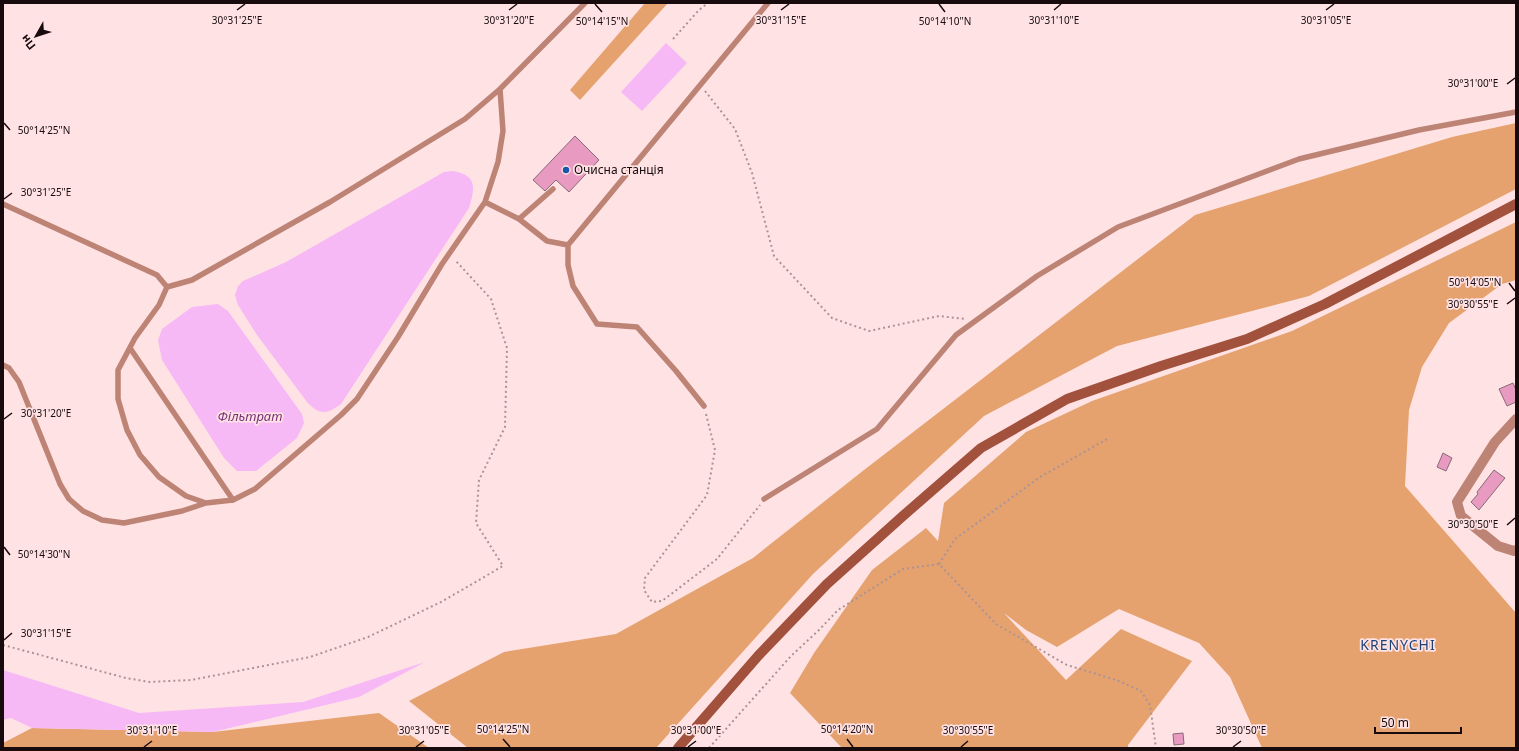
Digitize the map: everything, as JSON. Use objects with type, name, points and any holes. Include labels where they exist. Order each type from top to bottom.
[{"type":"main road","points":[[678,748],[758,656],[827,584],[981,448],[1068,399],[1161,366],[1248,339],[1325,304],[1516,204]]},
{"type":"street","points":[[1516,419],[1495,442],[1457,502],[1461,516],[1498,546],[1514,551],[1516,550]]},
{"type":"lane","points":[[167,287],[192,280],[330,202],[465,119],[500,89],[586,3]]},
{"type":"lane","points":[[704,406],[676,371],[637,327],[597,324],[573,286],[568,265],[568,245],[768,3]]},
{"type":"lane","points":[[3,365],[9,368],[19,382],[60,484],[69,499],[83,511],[102,520],[124,523],[182,510],[206,502],[233,500],[255,489],[341,415],[357,399],[485,202],[498,162],[503,131],[500,89]]},
{"type":"lane","points":[[764,499],[878,429],[956,335],[1038,276],[1118,227],[1299,159],[1419,130],[1516,112]]},
{"type":"lane","points":[[519,219],[553,189]]},
{"type":"lane","points":[[485,202],[519,219],[546,241],[568,245]]},
{"type":"lane","points":[[3,204],[157,275],[167,287]]},
{"type":"lane","points":[[167,287],[159,305],[135,338],[118,370],[118,400],[128,430],[140,455],[160,477],[186,496],[206,502]]},
{"type":"lane","points":[[130,348],[233,500]]},
{"type":"path","points":[[673,39],[699,10],[708,3]]},
{"type":"path","points":[[700,85],[735,129],[752,173],[774,256],[832,318],[869,331],[939,316],[976,320]]},
{"type":"path","points":[[3,645],[126,678],[150,682],[191,680],[310,657],[368,637],[441,602],[503,566],[476,523],[479,480],[505,427],[508,348],[491,299],[450,254]]},
{"type":"path","points":[[704,406],[715,450],[707,495],[645,578],[644,590],[652,602],[662,601],[717,559],[764,499]]},
{"type":"path","points":[[709,748],[791,656],[838,610],[903,569],[939,564],[955,539],[1040,477],[1109,438]]},
{"type":"path","points":[[939,564],[996,624],[1067,665],[1119,681],[1140,691],[1150,705],[1156,748]]},
{"type":"shaded area","points":[[645,3],[668,3],[580,100],[570,90]]},
{"type":"shaded area","points":[[1516,123],[1516,189],[1309,296],[1117,346],[984,416],[813,574],[656,748],[468,748],[409,701],[504,652],[616,634],[753,558],[864,470],[1195,215],[1452,137]]},
{"type":"shaded area","points":[[1516,222],[1516,280],[1502,284],[1449,323],[1422,367],[1409,410],[1405,486],[1516,613],[1516,748],[1262,748],[1230,677],[1199,643],[1119,609],[1057,647],[1026,630],[1004,613],[1066,680],[1121,629],[1192,661],[1128,745],[1128,748],[842,748],[790,693],[814,653],[872,570],[926,528],[938,541],[944,503],[1026,432],[1092,401],[1292,331]]},
{"type":"shaded area","points":[[379,713],[429,748],[3,748],[3,743],[32,728],[213,732]]},
{"type":"water","points":[[666,43],[687,63],[642,111],[621,92]]},
{"type":"water","points":[[452,171],[460,173],[470,179],[473,194],[469,208],[341,404],[332,410],[324,412],[316,410],[307,402],[257,335],[238,305],[235,295],[238,286],[243,281],[286,262],[444,172]]},
{"type":"water","name":"Фільтрат","points":[[218,304],[228,311],[302,414],[304,423],[297,438],[256,471],[237,471],[224,458],[162,360],[158,340],[162,329],[192,307]]},
{"type":"water","points":[[425,662],[359,697],[213,732],[32,728],[11,718],[3,720],[3,670],[139,713],[303,702]]},
{"type":"building","name":"Очисна станція","points":[[575,136],[599,160],[569,192],[556,180],[545,191],[533,180]]},
{"type":"building","points":[[1513,383],[1516,390],[1516,402],[1507,406],[1499,389]]},
{"type":"building","points":[[1443,453],[1452,458],[1446,471],[1437,467]]},
{"type":"building","points":[[1494,470],[1505,478],[1479,510],[1471,502]]},
{"type":"building","points":[[1183,733],[1184,744],[1174,745],[1173,734]]},
{"type":"place","name":"Очисна станція","points":[[566,170]]},
{"type":"district","name":"KRENYCHI","points":[[1398,645]]}]
